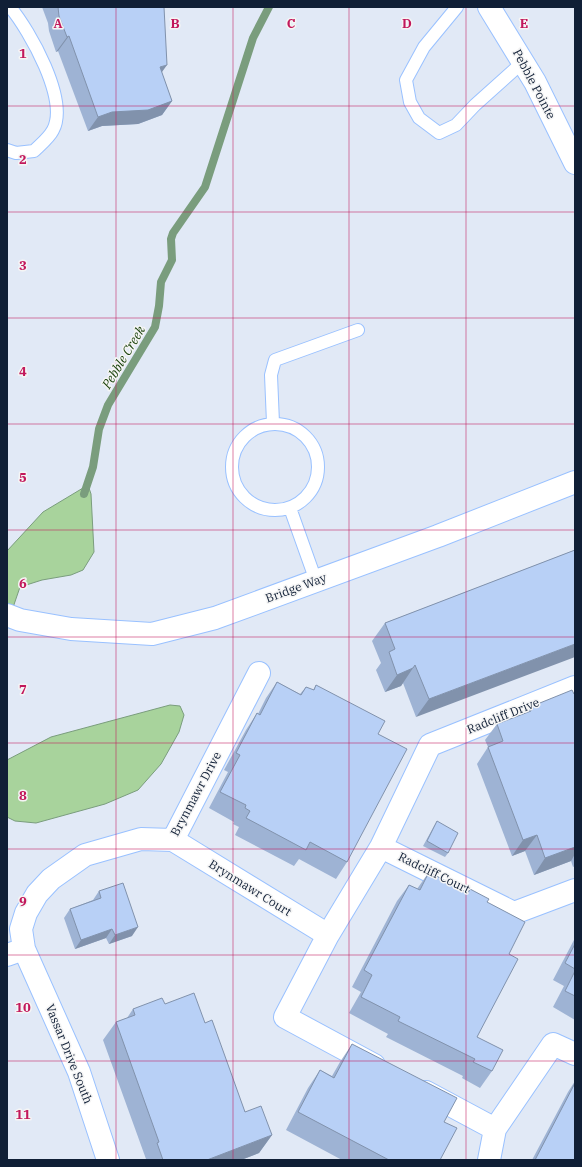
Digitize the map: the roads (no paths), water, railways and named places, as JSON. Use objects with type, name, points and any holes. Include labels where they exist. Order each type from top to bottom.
[{"type":"street","name":"Pebble Pointe","points":[[489,7],[524,61],[575,163]]},
{"type":"street","name":"Bridge Way","points":[[14,618],[71,630],[152,634],[215,618],[438,536],[575,482]]},
{"type":"street","name":"Brynmawr Drive","points":[[16,952],[26,914],[37,894],[51,879],[63,870],[85,855],[141,839],[173,840],[259,673]]},
{"type":"street","name":"Radcliff Drive","points":[[381,847],[430,745],[575,687]]},
{"type":"street","name":"Brynmawr Court","points":[[173,840],[328,935]]},
{"type":"street","name":"Radcliff Court","points":[[381,847],[514,913],[575,890]]},
{"type":"street","points":[[381,847],[328,935],[285,1017],[390,1073]]},
{"type":"street","name":"Vassar Drive South","points":[[16,952],[79,1072],[108,1160]]},
{"type":"street","points":[[489,1160],[495,1129],[553,1044],[575,1054]]},
{"type":"street","points":[[411,1084],[495,1129]]},
{"type":"lane","points":[[7,150],[16,153],[34,151],[53,130],[56,112],[52,85],[42,56],[20,18],[10,7]]},
{"type":"lane","points":[[457,7],[424,47],[406,80],[410,102],[419,118],[439,133],[456,125],[475,105],[524,61]]},
{"type":"lane","points":[[273,423],[271,375],[275,360],[358,330]]},
{"type":"lane","points":[[273,423],[292,427],[309,439],[316,451],[319,465],[317,479],[311,491],[302,501],[290,508],[275,510],[260,508],[247,500],[237,489],[232,475],[232,459],[237,445],[246,434],[259,426],[273,423]]},
{"type":"lane","points":[[290,508],[316,581]]},
{"type":"waterway","name":"Pebble Creek","points":[[84,494],[93,467],[99,429],[108,405],[155,327],[161,282],[172,260],[171,239],[173,233],[205,187],[253,38],[269,7]]}]
